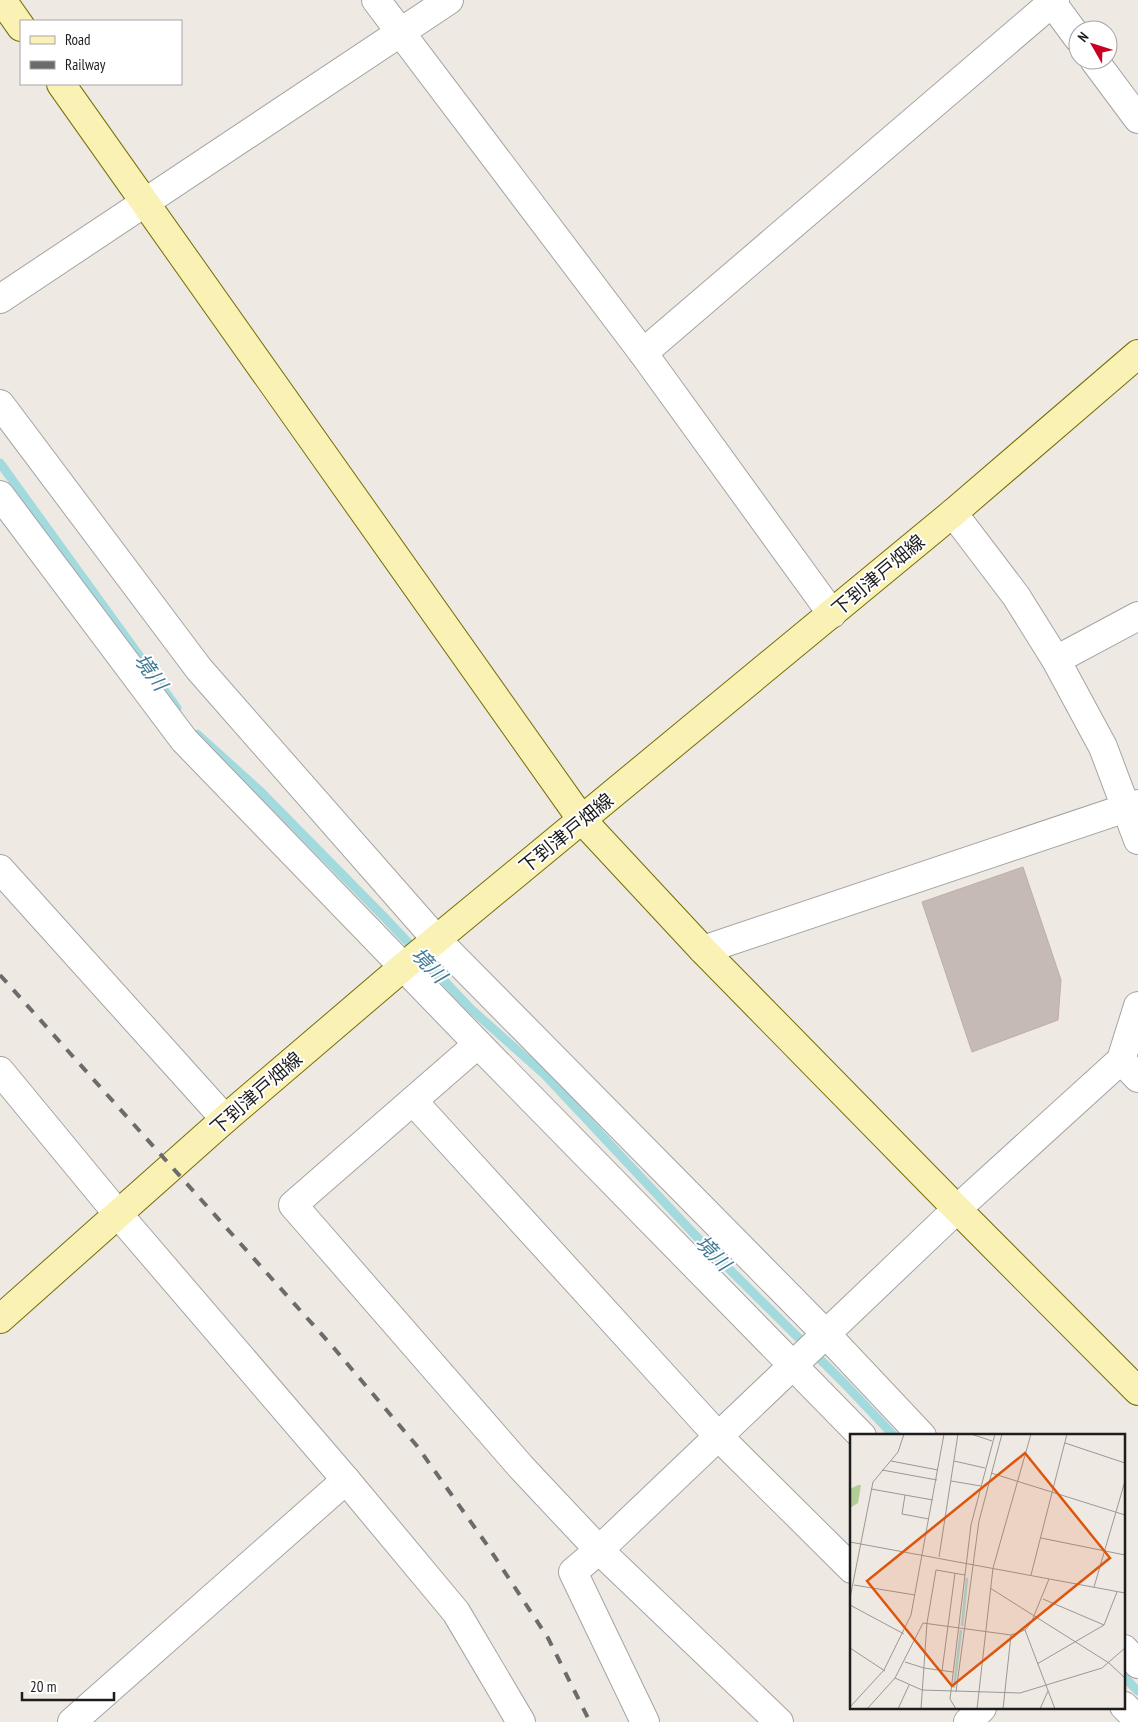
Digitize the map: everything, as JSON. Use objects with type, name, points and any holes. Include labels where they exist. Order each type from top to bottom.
[{"type":"street","points":[[2,0],[20,26]]},
{"type":"street","points":[[376,0],[643,353],[832,614]]},
{"type":"street","points":[[0,299],[449,0]]},
{"type":"street","points":[[643,353],[1052,1],[1068,24]]},
{"type":"street","points":[[1101,70],[1138,119]]},
{"type":"street","points":[[62,85],[582,820],[703,950],[956,1209],[1138,1391]]},
{"type":"street","name":"下到津戸畑線","points":[[0,1319],[225,1119],[436,939],[832,614],[1138,354]]},
{"type":"street","points":[[0,404],[199,669],[436,939],[825,1334],[920,1434]]},
{"type":"street","points":[[0,495],[184,740],[478,1044],[860,1434]]},
{"type":"street","points":[[953,513],[1016,596],[1056,660],[1103,747],[1132,806],[1138,840]]},
{"type":"street","points":[[1056,660],[1138,616]]},
{"type":"street","points":[[703,950],[1132,806]]},
{"type":"street","points":[[0,869],[225,1119]]},
{"type":"street","points":[[644,1722],[573,1572],[599,1550],[956,1209],[1129,1069],[1138,1006]]},
{"type":"street","points":[[478,1044],[293,1205],[514,1459],[599,1550],[778,1722]]},
{"type":"street","points":[[0,1071],[118,1214],[346,1480],[456,1612],[521,1722]]},
{"type":"street","points":[[413,1101],[718,1436],[850,1567]]},
{"type":"street","points":[[72,1722],[346,1480]]},
{"type":"street","points":[[1126,1651],[1138,1664]]},
{"type":"street","points":[[1126,1708],[1138,1720]]},
{"type":"street","points":[[968,1722],[980,1710]]},
{"type":"building","points":[[1023,867],[1061,980],[1058,1020],[972,1052],[922,902]]},
{"type":"waterway","name":"境川","points":[[0,463],[177,708]]},
{"type":"waterway","name":"境川","points":[[197,734],[259,790],[471,1009],[544,1074],[696,1236],[844,1383],[892,1434]]},
{"type":"waterway","name":"境川","points":[[1126,1679],[1138,1691]]},
{"type":"railway","points":[[0,975],[333,1347],[417,1446],[485,1542],[548,1638],[590,1722]]}]
